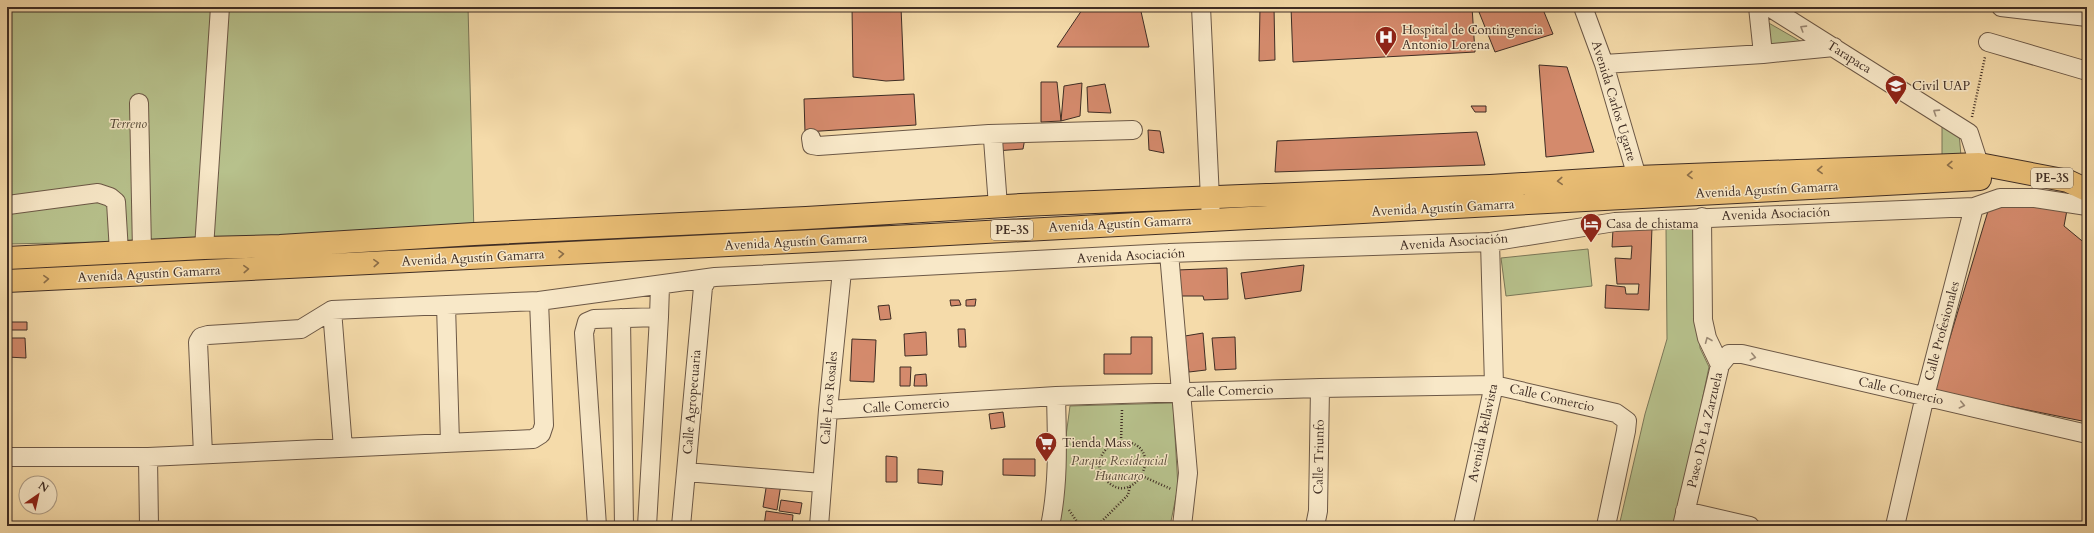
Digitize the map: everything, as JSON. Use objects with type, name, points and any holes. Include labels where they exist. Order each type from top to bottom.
[{"type":"highway","name":"Avenida Agustín Gamarra","points":[[7,258],[204,248],[282,257],[972,232],[1506,205],[1638,186],[1979,164],[2068,181],[2087,190]]},
{"type":"highway","name":"Avenida Agustín Gamarra","points":[[7,281],[282,257],[998,206],[1209,196],[1490,186],[1638,186],[1979,179],[2016,171]]},
{"type":"highway","points":[[970,208],[972,232]]},
{"type":"street","points":[[204,248],[220,7]]},
{"type":"street","points":[[1201,7],[1211,220]]},
{"type":"street","name":"Avenida Carlos Ugarte","points":[[1583,7],[1604,64],[1638,186]]},
{"type":"street","points":[[1758,7],[1763,54]]},
{"type":"street","name":"Tarapaca","points":[[1769,7],[1969,133]]},
{"type":"street","points":[[2001,7],[2077,14]]},
{"type":"street","points":[[1988,42],[2087,71]]},
{"type":"street","points":[[1604,64],[1763,54],[1834,47]]},
{"type":"street","points":[[139,103],[142,251]]},
{"type":"street","points":[[811,138],[812,146],[818,146],[989,134],[1133,130]]},
{"type":"street","points":[[1969,133],[1979,164]]},
{"type":"street","points":[[989,134],[993,139],[998,206]]},
{"type":"street","points":[[8,205],[98,193],[110,198],[116,202],[119,252]]},
{"type":"street","name":"Avenida Asociación","points":[[332,310],[539,301],[707,280],[715,277],[1169,254],[1490,242],[1615,222],[1702,217],[1974,207],[2000,198],[2035,198],[2087,206]]},
{"type":"street","name":"Calle Profesionales","points":[[1895,526],[1925,396],[1974,207]]},
{"type":"street","name":"Paseo De La Zarzuela","points":[[1684,518],[1720,365],[1706,338],[1703,320],[1702,217]]},
{"type":"street","name":"Avenida Bellavista","points":[[1463,526],[1494,384],[1490,242]]},
{"type":"street","points":[[1169,254],[1188,473],[1182,526]]},
{"type":"street","name":"Calle Los Rosales","points":[[819,526],[828,410],[842,271]]},
{"type":"street","name":"Calle Agropecuaria","points":[[681,526],[703,287],[707,280]]},
{"type":"street","points":[[647,526],[660,286]]},
{"type":"street","points":[[7,457],[148,457],[533,439],[540,434],[544,424],[539,301]]},
{"type":"street","points":[[446,305],[450,443]]},
{"type":"street","points":[[203,454],[198,342],[201,337],[208,335],[300,329],[332,310],[343,448]]},
{"type":"street","points":[[597,526],[584,333],[587,322],[594,319],[659,317]]},
{"type":"street","points":[[620,318],[624,526]]},
{"type":"street","name":"Calle Comercio","points":[[1720,365],[1729,354],[1742,354],[2087,434]]},
{"type":"street","name":"Calle Comercio","points":[[828,410],[1056,396],[1494,384],[1616,413],[1627,421],[1606,526]]},
{"type":"street","name":"Calle Triunfo","points":[[1316,526],[1318,512],[1320,388]]},
{"type":"street","points":[[1050,526],[1054,506],[1058,462],[1056,396]]},
{"type":"street","points":[[148,457],[149,526]]},
{"type":"street","points":[[686,472],[822,483]]},
{"type":"street","points":[[1684,518],[1750,526]]},
{"type":"path","points":[[1969,133],[1988,42]]},
{"type":"path","points":[[1121,441],[1123,407]]},
{"type":"path","points":[[1121,441],[1135,444],[1140,450],[1145,462],[1142,476],[1137,482],[1130,486],[1116,486],[1107,482],[1101,474],[1099,467],[1100,458],[1107,446],[1121,441]]},
{"type":"path","points":[[1142,476],[1173,490]]},
{"type":"path","points":[[1097,526],[1128,495],[1130,486]]},
{"type":"path","points":[[1066,506],[1080,526]]},
{"type":"green space","name":"Terreno","points":[[7,7],[468,7],[474,234],[7,244]]},
{"type":"green space","points":[[1767,22],[1807,45],[1771,53]]},
{"type":"green space","points":[[1942,122],[1959,133],[1961,156],[1942,156]]},
{"type":"green space","points":[[1696,222],[1700,348],[1709,367],[1676,526],[1619,526],[1645,414],[1667,339],[1666,228]]},
{"type":"green space","points":[[1588,249],[1592,286],[1506,296],[1501,258]]},
{"type":"green space","name":"Parque Residencial Huancaro","points":[[1173,403],[1178,487],[1170,526],[1054,526],[1070,406]]},
{"type":"building","points":[[852,7],[901,7],[904,80],[886,81],[853,77]]},
{"type":"building","points":[[1084,7],[1140,7],[1149,47],[1057,47]]},
{"type":"building","points":[[1260,7],[1274,7],[1275,60],[1259,61]]},
{"type":"building","points":[[1291,7],[1472,7],[1475,52],[1293,62]]},
{"type":"building","points":[[1494,7],[1542,7],[1553,34],[1495,52],[1479,12]]},
{"type":"building","points":[[1539,65],[1567,67],[1594,152],[1546,157]]},
{"type":"building","points":[[1041,82],[1057,82],[1061,121],[1041,122]]},
{"type":"building","points":[[1082,83],[1080,116],[1061,121],[1064,86]]},
{"type":"building","points":[[1105,84],[1111,113],[1088,112],[1087,87]]},
{"type":"building","points":[[914,94],[916,125],[805,132],[804,99]]},
{"type":"building","points":[[1471,106],[1486,106],[1486,112],[1475,112]]},
{"type":"building","points":[[1148,130],[1160,131],[1164,153],[1149,150]]},
{"type":"building","points":[[1477,132],[1485,165],[1275,172],[1277,141]]},
{"type":"building","points":[[1025,138],[1023,149],[995,151],[995,140]]},
{"type":"building","points":[[1999,206],[2043,207],[2067,210],[2064,226],[2087,245],[2087,422],[1934,391],[1988,211]]},
{"type":"building","points":[[1652,227],[1649,310],[1605,308],[1606,285],[1625,287],[1626,294],[1638,294],[1639,284],[1617,284],[1615,258],[1631,259],[1632,246],[1612,247],[1613,229]]},
{"type":"building","points":[[1304,265],[1301,291],[1245,299],[1241,273]]},
{"type":"building","points":[[1227,268],[1228,299],[1204,300],[1203,296],[1178,296],[1177,270]]},
{"type":"building","points":[[976,299],[975,306],[966,306],[966,300]]},
{"type":"building","points":[[950,300],[959,300],[961,305],[951,306]]},
{"type":"building","points":[[889,305],[891,319],[880,320],[878,306]]},
{"type":"building","points":[[7,322],[27,322],[27,330],[7,330]]},
{"type":"building","points":[[958,329],[965,329],[966,347],[959,347]]},
{"type":"building","points":[[926,332],[927,355],[905,356],[904,334]]},
{"type":"building","points":[[1203,333],[1206,370],[1189,372],[1185,336]]},
{"type":"building","points":[[1131,337],[1152,337],[1152,374],[1104,374],[1104,354],[1131,354]]},
{"type":"building","points":[[1235,337],[1236,369],[1215,370],[1212,338]]},
{"type":"building","points":[[7,338],[25,338],[26,358],[7,357]]},
{"type":"building","points":[[852,339],[876,340],[874,382],[850,381]]},
{"type":"building","points":[[900,367],[911,367],[910,386],[900,386]]},
{"type":"building","points":[[926,374],[927,386],[914,386],[915,375]]},
{"type":"building","points":[[1003,412],[1005,427],[991,429],[989,414]]},
{"type":"building","points":[[886,456],[897,457],[897,482],[886,482]]},
{"type":"building","points":[[1003,459],[1035,459],[1035,476],[1003,475]]},
{"type":"building","points":[[918,469],[943,471],[942,485],[918,483]]},
{"type":"building","points":[[767,482],[781,484],[777,510],[763,507]]},
{"type":"building","points":[[781,500],[802,503],[800,514],[779,511]]},
{"type":"building","points":[[766,511],[793,515],[792,526],[764,526]]},
{"type":"place","name":"Hospital de Contingencia Antonio Lorena","points":[[1386,56]]},
{"type":"place","name":"Civil UAP","points":[[1896,106]]},
{"type":"place","name":"Casa de chistama","points":[[1591,244]]},
{"type":"place","name":"Tienda Mass","points":[[1046,462]]}]
